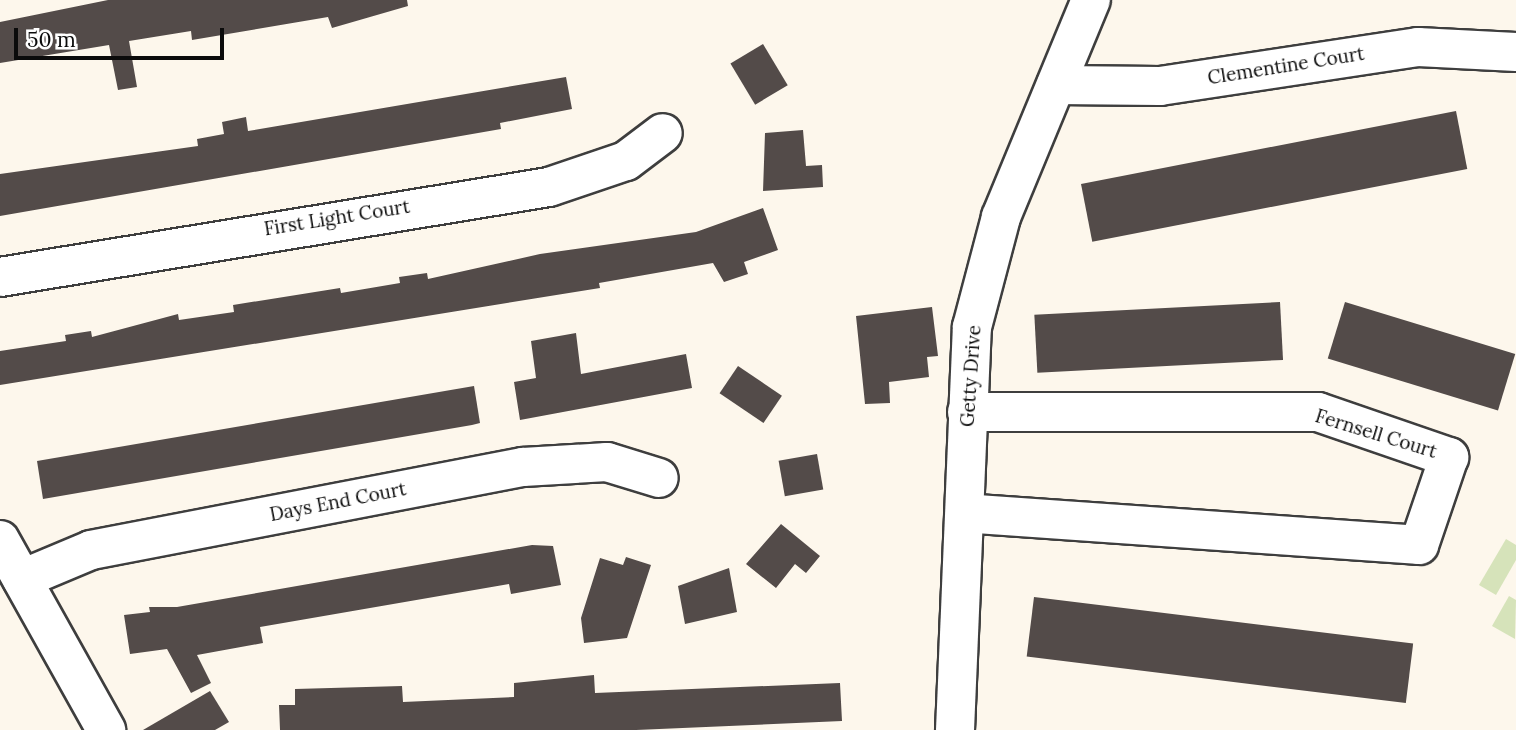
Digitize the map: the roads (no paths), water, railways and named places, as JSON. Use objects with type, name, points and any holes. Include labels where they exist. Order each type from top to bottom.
[{"type":"street","name":"Getty Drive","points":[[955,730],[967,513],[967,412],[972,327],[1001,217],[1091,0]]},
{"type":"street","name":"Clementine Court","points":[[1056,85],[1160,86],[1418,47],[1516,52]]},
{"type":"street","name":"First Light Court","points":[[0,277],[549,187],[617,165],[663,133]]},
{"type":"street","name":"Fernsell Court","points":[[967,412],[1318,412],[1450,457],[1419,545],[967,513]]},
{"type":"street","name":"Days End Court","points":[[22,579],[91,550],[523,467],[607,461],[659,478]]},
{"type":"street","points":[[0,540],[106,730]]}]
